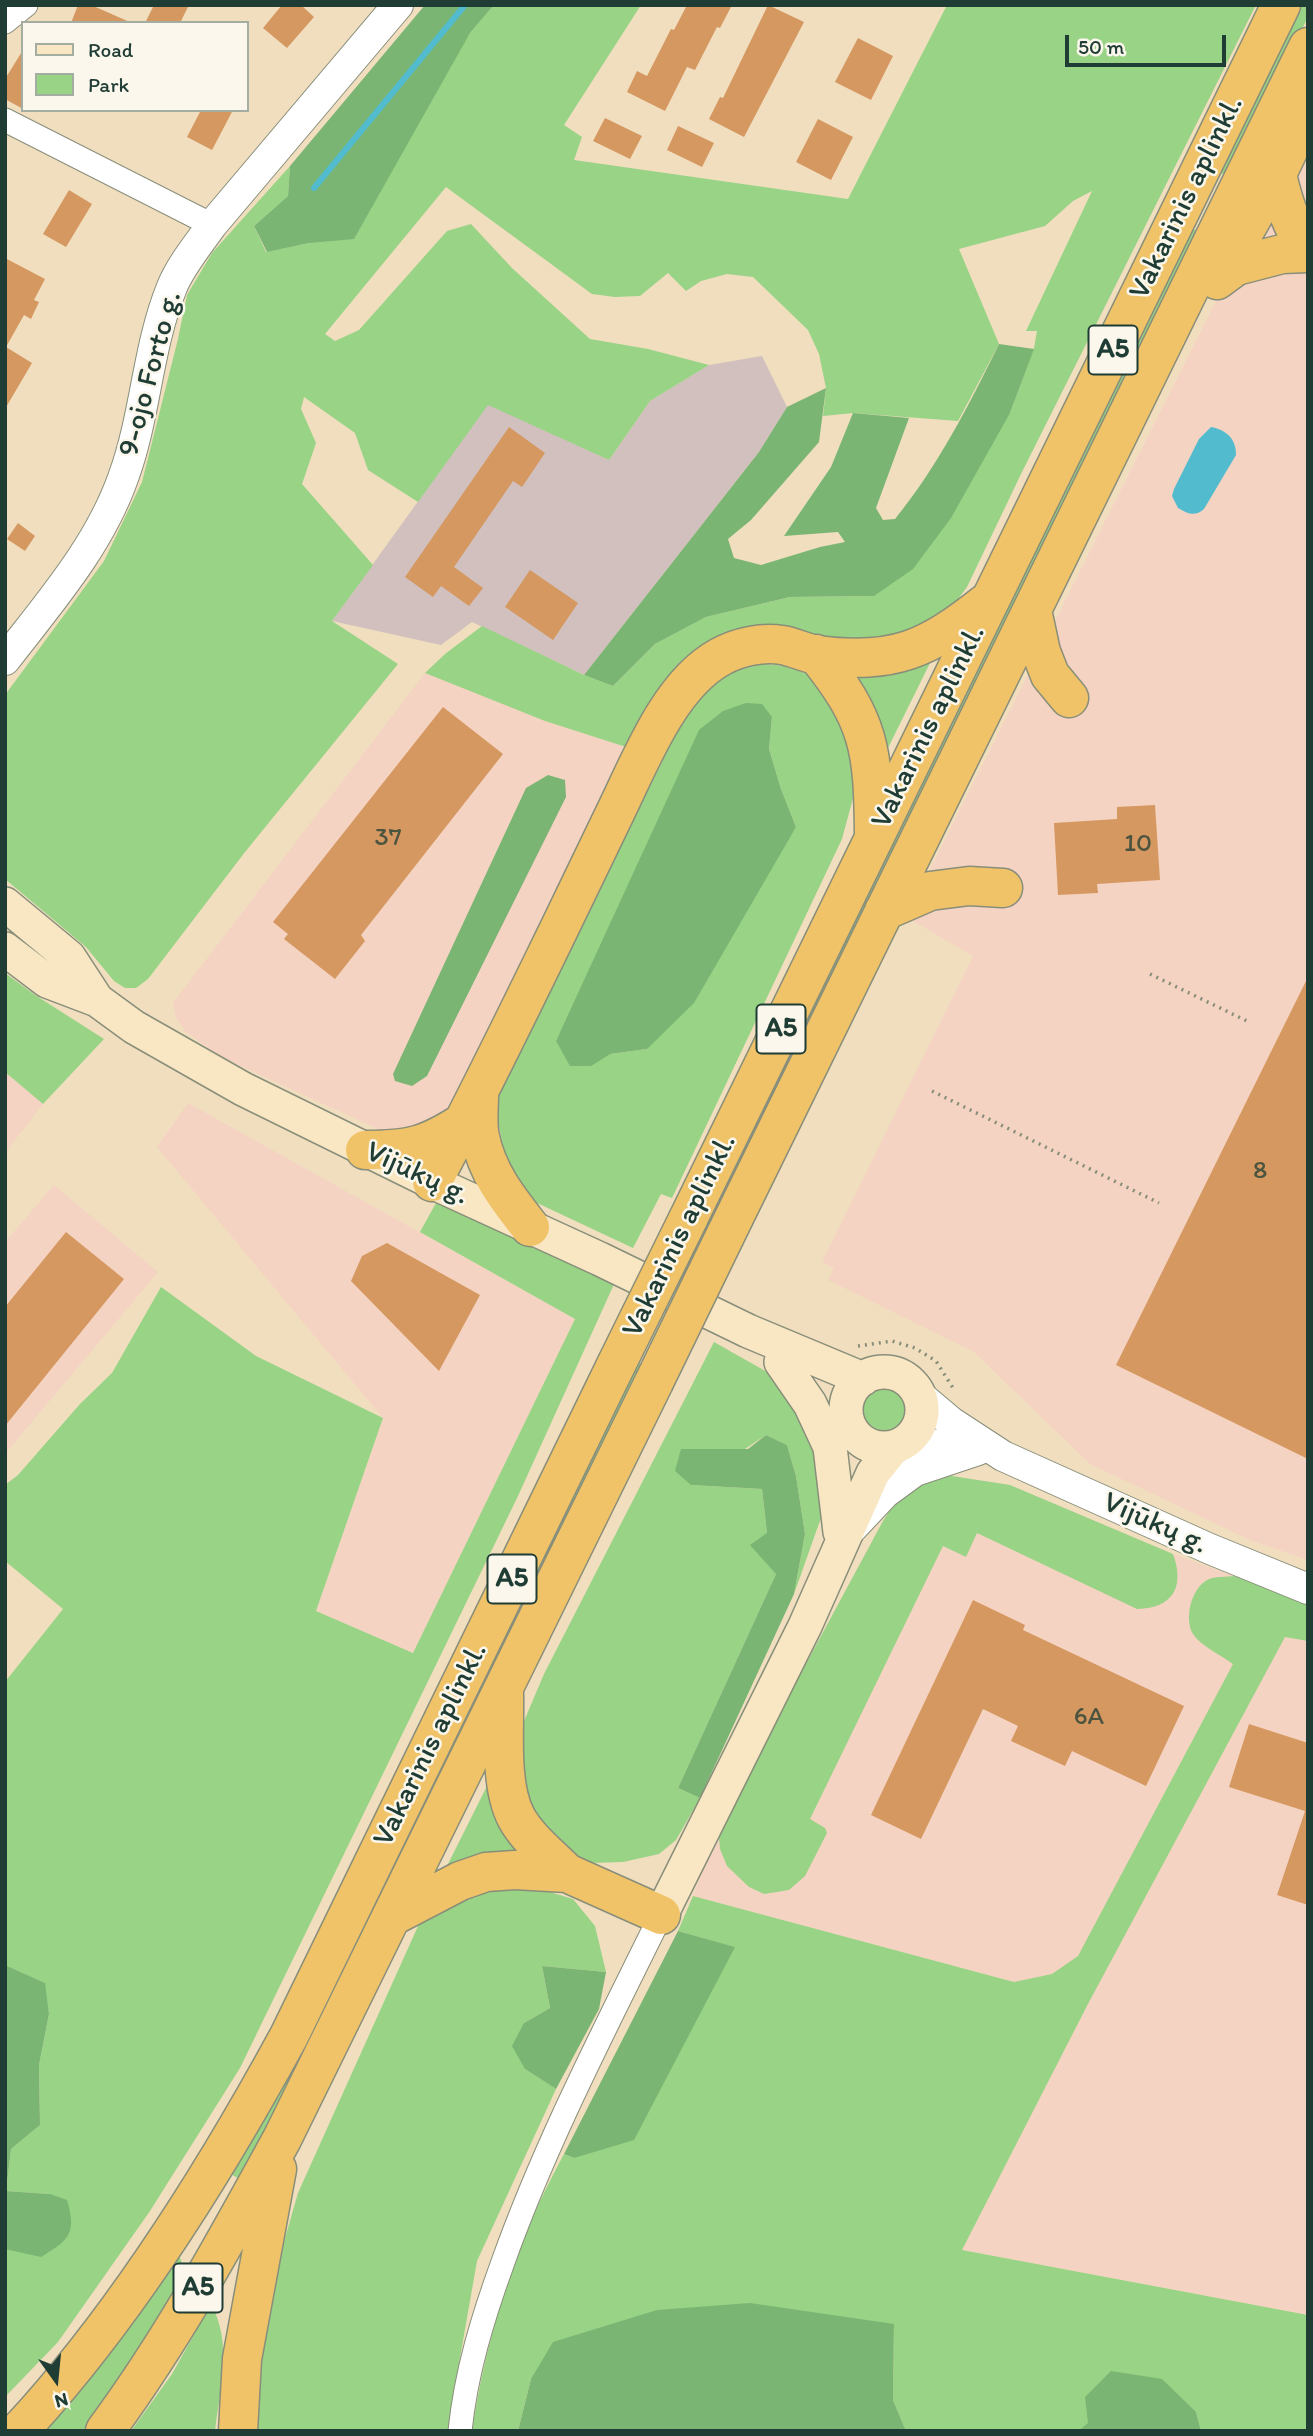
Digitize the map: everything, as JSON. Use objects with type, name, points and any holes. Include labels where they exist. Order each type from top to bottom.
[{"type":"highway","name":"Vakarinis aplinkl.","points":[[19,2431],[102,2332],[164,2242],[261,2086],[300,2012],[1281,5]]},
{"type":"highway","name":"Vakarinis aplinkl.","points":[[105,2431],[145,2377],[216,2258],[282,2139],[1308,47]]},
{"type":"highway","points":[[1155,360],[1217,280],[1277,174],[1308,109]]},
{"type":"highway","points":[[1217,280],[1236,266],[1282,254],[1308,251],[1295,231],[1277,174]]},
{"type":"highway","points":[[432,1182],[472,1107],[640,760],[679,694],[699,672],[720,657],[739,649],[761,645],[781,645],[816,654],[872,657],[895,654],[919,648],[938,638],[992,599]]},
{"type":"highway","points":[[1032,610],[1041,652],[1050,675],[1069,698]]},
{"type":"highway","points":[[816,654],[844,689],[864,729],[870,751],[874,786],[874,838]]},
{"type":"highway","points":[[884,911],[930,891],[969,886],[1003,888]]},
{"type":"highway","points":[[365,1150],[394,1150],[419,1146],[440,1138],[472,1107]]},
{"type":"highway","points":[[472,1107],[488,1166],[504,1194],[530,1227]]},
{"type":"highway","points":[[504,1687],[508,1788],[516,1817],[535,1841],[567,1873]]},
{"type":"highway","points":[[391,1917],[460,1881],[486,1872],[515,1870],[567,1873],[661,1915]]},
{"type":"highway","points":[[238,2431],[242,2359],[282,2139]]},
{"type":"main road","name":"Vijūkų g.","points":[[5,904],[69,957],[97,1000]]},
{"type":"main road","name":"Vijūkų g.","points":[[5,948],[47,981],[97,1000],[134,1027],[186,1058],[365,1150],[748,1331],[863,1378]]},
{"type":"main road","name":"Vijūkų g.","points":[[748,1331],[781,1362],[824,1390],[850,1425]]},
{"type":"main road","points":[[781,1362],[810,1404],[830,1447],[842,1539]]},
{"type":"main road","points":[[661,1915],[805,1626],[873,1473],[915,1432],[922,1408],[919,1395],[912,1384],[901,1376],[888,1372],[875,1373],[863,1378],[848,1397],[846,1408],[850,1425],[852,1464],[842,1539]]},
{"type":"main road","points":[[850,1425],[860,1439],[870,1445],[882,1448],[900,1444]]},
{"type":"street","points":[[5,22],[26,5]]},
{"type":"street","name":"9-ojo Forto g.","points":[[5,660],[87,550],[124,478],[157,334],[172,286],[188,258],[212,225],[398,5]]},
{"type":"street","points":[[5,120],[212,225]]},
{"type":"street","name":"Vijūkų g.","points":[[919,1395],[991,1453],[1308,1589]]},
{"type":"street","name":"Vijūkų g.","points":[[900,1444],[991,1453]]},
{"type":"street","points":[[842,1539],[885,1493],[915,1471],[991,1453]]},
{"type":"street","points":[[460,2431],[471,2365],[485,2310],[522,2207],[553,2136],[661,1915]]},
{"type":"path","points":[[1150,974],[1249,1023]]},
{"type":"path","points":[[932,1091],[1160,1203]]},
{"type":"shaded area","points":[[1308,131],[1308,1560],[1250,1540],[1090,1464],[974,1352],[828,1280],[834,1268],[822,1262],[973,956],[906,917],[1216,301]]},
{"type":"shaded area","points":[[762,356],[787,407],[759,452],[584,675],[472,622],[441,645],[332,621],[488,404],[609,460],[650,401],[709,365]]},
{"type":"shaded area","points":[[425,673],[545,721],[626,747],[445,1117],[389,1134],[219,1056],[185,1031],[176,1017],[173,1003]]},
{"type":"shaded area","points":[[5,1072],[43,1104],[5,1153]]},
{"type":"shaded area","points":[[188,1103],[575,1319],[413,1653],[316,1611],[383,1418],[157,1147]]},
{"type":"shaded area","points":[[54,1185],[158,1272],[5,1454],[5,1242]]},
{"type":"shaded area","points":[[952,1476],[1010,1485],[1173,1554],[1308,1603],[1308,2315],[962,2250],[1089,2002],[693,1896],[718,1827],[883,1521]]},
{"type":"green space","points":[[425,5],[494,5],[470,33],[354,239],[309,243],[267,252],[254,226],[288,196],[290,166]]},
{"type":"green space","points":[[494,5],[641,5],[564,125],[582,137],[574,160],[848,199],[947,5],[1256,5],[967,587],[941,622],[876,646],[780,629],[626,747],[545,721],[425,673],[482,626],[613,686],[655,644],[706,617],[790,597],[874,596],[1010,413],[1034,348],[1037,331],[1026,331],[1092,191],[1073,201],[1045,226],[959,249],[999,344],[958,421],[853,413],[823,416],[826,388],[819,354],[808,330],[753,277],[727,274],[701,281],[686,291],[668,273],[640,296],[592,294],[446,187],[325,334],[335,341],[359,330],[447,231],[471,224],[512,268],[590,339],[648,349],[709,365],[650,401],[609,460],[488,405],[418,502],[368,470],[355,433],[304,397],[301,409],[316,443],[302,484],[373,565],[332,621],[398,664],[245,852],[148,979],[136,988],[125,988],[114,981],[86,947],[5,879],[5,695],[104,561],[142,482],[187,295],[212,253],[290,166],[288,196],[254,226],[266,252],[309,243]]},
{"type":"green space","points":[[1299,5],[1308,5],[1308,17],[1229,177],[1217,171]]},
{"type":"green space","points":[[1188,227],[1200,232],[713,1226],[702,1220]]},
{"type":"green space","points":[[999,344],[1034,349],[1010,413],[951,518],[913,569],[874,596],[790,597],[706,617],[655,644],[613,686],[584,675],[759,452],[787,407],[826,388],[819,442],[751,520],[728,539],[734,558],[761,565],[845,542],[838,532],[784,536],[831,467],[853,413],[909,418],[876,508],[883,520],[895,519],[939,456]]},
{"type":"green space","points":[[930,663],[884,756],[854,671],[894,670]]},
{"type":"green space","points":[[766,664],[794,669],[834,690],[859,776],[842,839],[672,1198],[661,1194],[633,1248],[535,1202],[506,1161],[498,1121],[498,1095],[678,729],[713,684],[749,667]],"holes":[[[772,717],[769,749],[796,827],[647,1049],[610,1054],[556,1041],[582,989]]]},
{"type":"green space","points":[[746,703],[762,704],[772,717],[769,749],[796,827],[694,1003],[647,1049],[610,1054],[591,1066],[570,1066],[556,1041],[699,730],[723,711]]},
{"type":"green space","points":[[548,775],[565,780],[566,797],[427,1076],[412,1086],[395,1081],[393,1074],[526,788]]},
{"type":"green space","points":[[5,973],[104,1039],[43,1104],[5,1072]]},
{"type":"green space","points":[[436,1203],[615,1282],[518,1496],[240,2068],[150,2211],[58,2342],[5,2397],[5,2249],[50,2194],[6,2191],[11,2149],[40,2125],[39,2065],[49,2014],[44,1983],[5,1965],[5,1682],[63,1609],[5,1561],[5,1485],[18,1475],[80,1404],[112,1373],[161,1287],[256,1356],[383,1418],[316,1611],[413,1653],[575,1319],[420,1232]]},
{"type":"green space","points":[[714,1342],[767,1372],[795,1399],[814,1433],[822,1515],[794,1594],[805,1534],[796,1476],[787,1445],[766,1435],[691,1485],[762,1489],[767,1533],[776,1574],[678,1788],[700,1798],[676,1840],[659,1854],[623,1862],[590,1863],[564,1850],[522,1798],[516,1740],[544,1674]]},
{"type":"green space","points":[[635,1361],[645,1366],[245,2182],[227,2172]]},
{"type":"green space","points":[[884,1389],[899,1395],[905,1410],[899,1425],[884,1431],[869,1425],[863,1410],[869,1395]]},
{"type":"green space","points":[[766,1435],[787,1445],[796,1476],[805,1534],[794,1594],[700,1798],[678,1788],[776,1574],[750,1545],[767,1533],[762,1489],[691,1485],[675,1471],[681,1449],[748,1449]]},
{"type":"green space","points":[[952,1476],[1010,1485],[1173,1554],[1177,1576],[1173,1594],[1160,1605],[1137,1609],[977,1533],[966,1557],[943,1546],[810,1819],[825,1828],[827,1833],[805,1876],[789,1890],[764,1894],[749,1887],[727,1866],[720,1849],[718,1827],[883,1521],[900,1495],[922,1480]]},
{"type":"green space","points":[[1235,1576],[1308,1603],[1308,1641],[1285,1637],[1089,2002],[962,2250],[1308,2315],[1308,2431],[1201,2431],[1196,2412],[1088,2424],[1078,2431],[906,2431],[893,2400],[894,2324],[531,2379],[518,2431],[472,2431],[488,2349],[503,2295],[536,2209],[564,2154],[574,2158],[734,1947],[678,1931],[693,1896],[1014,1982],[1052,1974],[1078,1956],[1233,1664],[1197,1639],[1190,1628],[1189,1613],[1193,1597],[1201,1584],[1213,1578]]},
{"type":"green space","points":[[487,1786],[542,1865],[443,1874]]},
{"type":"green space","points":[[530,1886],[573,1899],[595,1926],[606,1972],[542,1966],[550,2008],[524,2023],[525,2069],[556,2089],[477,2261],[450,2431],[251,2431],[254,2364],[275,2273],[298,2193],[423,1915],[480,1888]]},
{"type":"green space","points":[[678,1931],[735,1947],[634,2140],[574,2158],[564,2154]]},
{"type":"green space","points":[[5,1965],[45,1983],[49,2014],[39,2065],[40,2125],[11,2149],[6,2191],[50,2194],[67,2200],[71,2221],[68,2235],[58,2246],[41,2257],[5,2249]]},
{"type":"green space","points":[[542,1966],[606,1972],[599,2009],[556,2089],[525,2069],[512,2046],[524,2023],[550,2008]]},
{"type":"green space","points":[[178,2252],[184,2269],[183,2284],[89,2431],[41,2431]]},
{"type":"green space","points":[[750,2303],[894,2324],[893,2400],[906,2431],[518,2431],[531,2379],[553,2342],[657,2310]]},
{"type":"green space","points":[[211,2304],[218,2319],[223,2350],[222,2382],[215,2431],[131,2431],[172,2374]]},
{"type":"green space","points":[[1111,2371],[1162,2379],[1196,2412],[1201,2431],[1078,2431],[1088,2423],[1085,2397]]},
{"type":"water","points":[[1211,427],[1229,436],[1236,455],[1204,509],[1194,514],[1188,513],[1178,508],[1172,496],[1199,439]]},
{"type":"building","points":[[78,5],[91,5],[127,21],[72,21]]},
{"type":"building","points":[[154,5],[189,5],[181,21],[146,21]]},
{"type":"building","points":[[282,5],[301,5],[314,17],[287,48],[263,28]]},
{"type":"building","points":[[687,5],[732,5],[720,28],[717,27],[695,70],[687,67],[665,111],[627,92],[637,71],[647,76],[671,29],[674,30]]},
{"type":"building","points":[[768,5],[804,22],[744,137],[709,119],[720,97],[723,98]]},
{"type":"building","points":[[858,38],[893,56],[871,100],[835,82]]},
{"type":"building","points":[[21,53],[21,108],[5,99],[5,79]]},
{"type":"building","points":[[200,112],[232,112],[212,150],[187,137]]},
{"type":"building","points":[[605,118],[642,136],[630,159],[593,141]]},
{"type":"building","points":[[818,119],[853,137],[831,180],[796,162]]},
{"type":"building","points":[[678,126],[714,143],[702,167],[667,150]]},
{"type":"building","points":[[69,190],[92,204],[66,247],[43,234]]},
{"type":"building","points":[[5,258],[45,279],[34,300],[39,302],[31,319],[24,315],[6,347],[32,363],[5,409]]},
{"type":"building","points":[[509,427],[545,453],[522,487],[513,481],[454,567],[483,588],[469,606],[441,586],[433,597],[405,577]]},
{"type":"building","points":[[18,523],[35,536],[25,551],[7,539]]},
{"type":"building","points":[[530,570],[578,603],[553,640],[505,607]]},
{"type":"building","points":[[443,707],[503,754],[361,935],[365,941],[335,979],[284,939],[288,934],[273,922]]},
{"type":"building","points":[[1155,805],[1160,880],[1097,884],[1098,893],[1058,895],[1054,823],[1117,819],[1117,807]]},
{"type":"building","points":[[1308,977],[1308,1459],[1116,1365]]},
{"type":"building","points":[[66,1232],[124,1279],[5,1426],[5,1307]]},
{"type":"building","points":[[387,1243],[480,1295],[439,1371],[351,1281],[362,1256]]},
{"type":"building","points":[[973,1600],[1025,1625],[1023,1630],[1184,1706],[1146,1786],[1072,1751],[1065,1766],[1011,1741],[1018,1726],[983,1709],[921,1839],[871,1815]]},
{"type":"building","points":[[1249,1724],[1308,1743],[1308,1905],[1277,1895],[1305,1811],[1229,1787]]},
{"type":"waterway","points":[[314,188],[465,5]]}]
